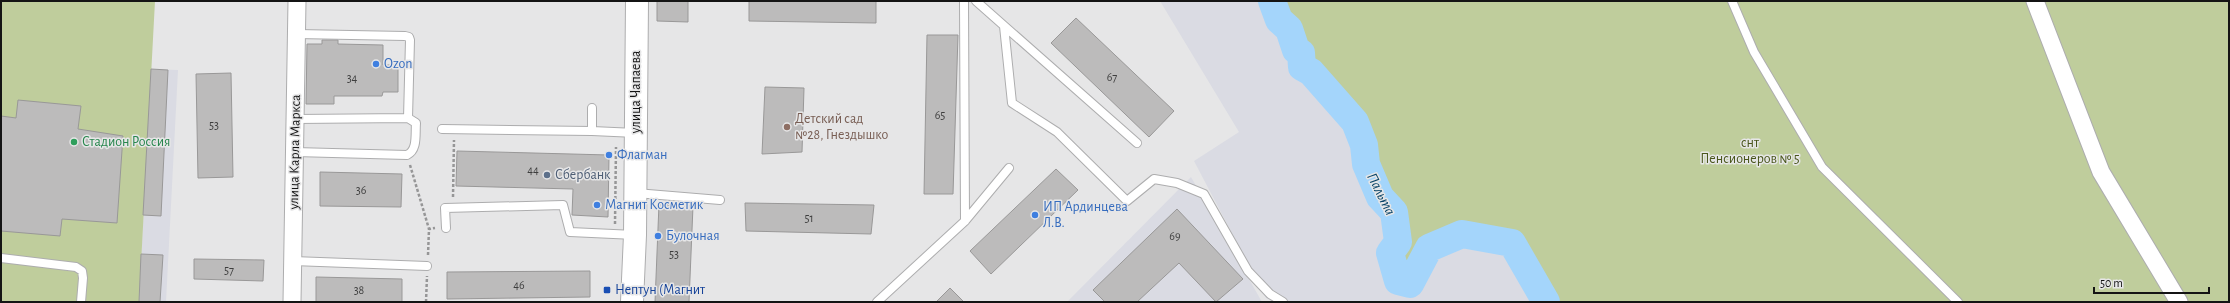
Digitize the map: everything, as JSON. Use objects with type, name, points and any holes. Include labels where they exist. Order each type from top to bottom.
[{"type":"street","name":"улица Карла Маркса","points":[[292,302],[297,1]]},
{"type":"street","name":"улица Чапаева","points":[[632,302],[625,235],[636,193],[626,133],[637,1]]},
{"type":"street","points":[[2035,1],[2101,172],[2178,302]]},
{"type":"lane","points":[[964,1],[965,221]]},
{"type":"lane","points":[[976,1],[1137,143]]},
{"type":"lane","points":[[1732,1],[1754,52],[1822,167],[1958,302]]},
{"type":"lane","points":[[1004,26],[1012,103],[1057,132],[1127,201],[1154,179],[1177,183],[1204,194],[1248,271],[1270,294],[1283,302]]},
{"type":"lane","points":[[296,34],[409,37],[408,118]]},
{"type":"lane","points":[[592,108],[592,131]]},
{"type":"lane","points":[[295,152],[407,155],[412,153],[415,148],[416,123],[408,118],[296,120]]},
{"type":"lane","points":[[442,129],[592,131],[626,133]]},
{"type":"lane","points":[[877,302],[965,221],[1009,168]]},
{"type":"lane","points":[[636,193],[720,200]]},
{"type":"lane","points":[[446,228],[445,208],[563,205],[570,232],[625,235]]},
{"type":"lane","points":[[1,258],[76,266],[82,271],[83,278],[81,302]]},
{"type":"lane","points":[[292,262],[427,266]]},
{"type":"path","points":[[453,208],[454,129]]},
{"type":"path","points":[[625,235],[626,133]]},
{"type":"path","points":[[407,155],[429,229]]},
{"type":"shaded area","points":[[1160,1],[1272,1],[1279,20],[1289,29],[1296,50],[1301,53],[1302,67],[1311,72],[1355,122],[1364,145],[1366,164],[1380,197],[1394,212],[1398,242],[1410,284],[1429,248],[1462,234],[1512,243],[1546,302],[1273,302],[1266,298],[1194,161],[1239,132]]},
{"type":"shaded area","points":[[151,69],[178,70],[166,302],[139,302]]},
{"type":"shaded area","points":[[1191,177],[1262,302],[1067,302]]},
{"type":"green space","name":"Стадион Россия","points":[[1,1],[155,1],[139,302],[1,302]]},
{"type":"green space","name":"снт Пенсионеров № 5","points":[[1272,1],[2229,1],[2229,302],[1546,302],[1512,243],[1462,234],[1429,248],[1410,284],[1398,281],[1390,253],[1398,242],[1394,213],[1380,197],[1366,164],[1364,145],[1355,122],[1311,72],[1302,67],[1301,53],[1296,50],[1289,29],[1279,20]]},
{"type":"building","points":[[657,1],[688,1],[688,22],[657,21]]},
{"type":"building","points":[[749,1],[876,1],[876,23],[749,21]]},
{"type":"building","points":[[1076,18],[1174,111],[1149,137],[1051,43]]},
{"type":"building","points":[[927,35],[958,35],[953,194],[924,194]]},
{"type":"building","points":[[322,40],[338,40],[338,44],[383,45],[383,65],[398,65],[398,92],[383,92],[382,96],[334,96],[334,104],[306,104],[307,44],[322,44]]},
{"type":"building","points":[[151,69],[168,70],[161,216],[143,215]]},
{"type":"building","points":[[231,73],[233,177],[198,178],[196,74]]},
{"type":"building","points":[[765,87],[804,88],[802,152],[762,154]]},
{"type":"building","points":[[18,100],[81,106],[78,129],[123,136],[117,223],[62,219],[60,236],[1,231],[1,116],[16,118]]},
{"type":"building","points":[[457,151],[609,155],[608,217],[572,215],[573,189],[456,186]]},
{"type":"building","points":[[1056,169],[1078,190],[991,274],[970,251]]},
{"type":"building","points":[[320,172],[402,174],[401,207],[320,206]]},
{"type":"building","points":[[745,203],[874,205],[871,234],[746,231]]},
{"type":"building","points":[[659,204],[693,206],[689,302],[655,302]]},
{"type":"building","points":[[1177,209],[1243,279],[1216,302],[1179,263],[1137,302],[1105,302],[1093,290]]},
{"type":"building","points":[[141,254],[163,255],[160,302],[139,302]]},
{"type":"building","points":[[194,259],[264,260],[263,281],[194,279]]},
{"type":"building","points":[[590,271],[590,297],[447,299],[447,272]]},
{"type":"building","points":[[316,277],[402,279],[402,302],[316,302]]},
{"type":"building","points":[[950,288],[964,302],[936,302]]},
{"type":"waterway","name":"Пальта","points":[[1272,1],[1279,20],[1289,29],[1296,50],[1301,53],[1302,67],[1311,72],[1355,122],[1364,145],[1366,164],[1380,197],[1394,212],[1398,242],[1390,253],[1398,281],[1410,284],[1429,248],[1462,234],[1512,243],[1546,302]]},
{"type":"place","name":"Ozon","points":[[376,64]]},
{"type":"place","name":"Детский сад №28, Гнездышко","points":[[787,127]]},
{"type":"place","name":"Стадион Россия","points":[[74,142]]},
{"type":"place","name":"Флагман","points":[[609,155]]},
{"type":"place","name":"Сбербанк","points":[[547,175]]},
{"type":"place","name":"Магнит Косметик","points":[[597,205]]},
{"type":"place","name":"ИП Ардинцева Л.В.","points":[[1035,215]]},
{"type":"place","name":"Булочная","points":[[658,236]]},
{"type":"place","name":"Нептун (Магнит","points":[[607,290]]}]
